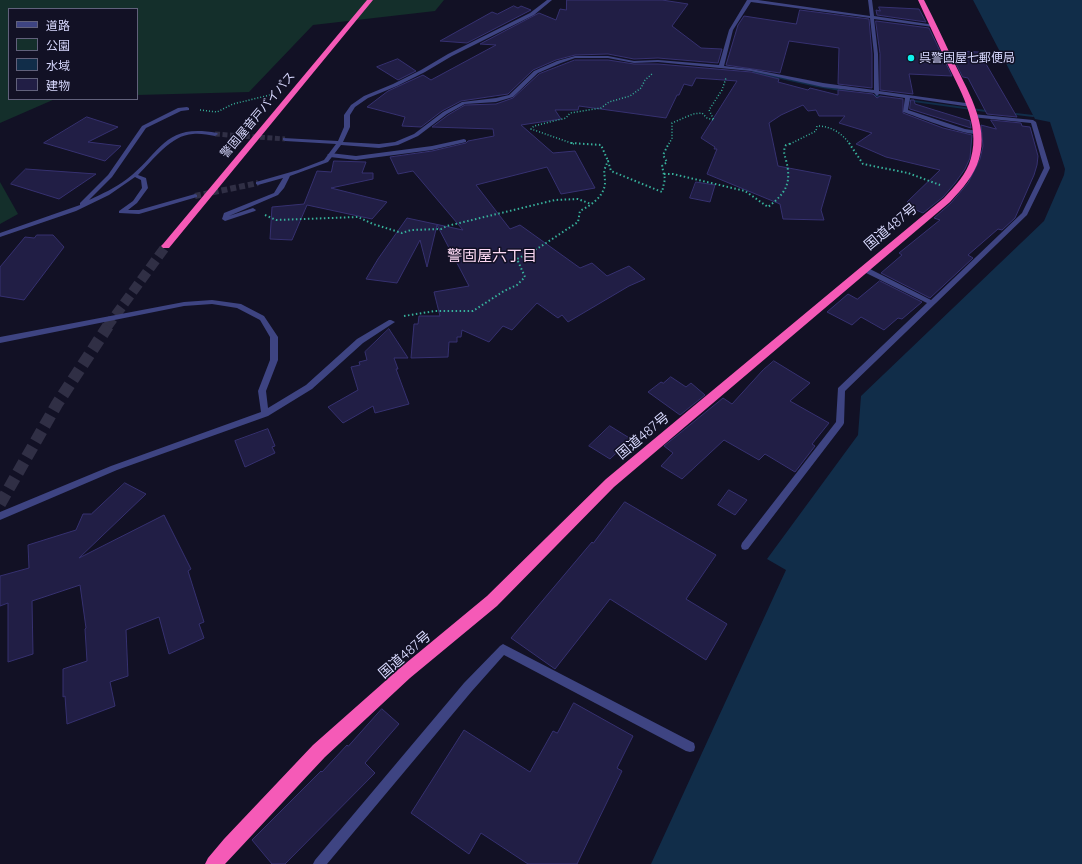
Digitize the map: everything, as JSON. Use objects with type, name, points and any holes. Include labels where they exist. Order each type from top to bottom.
[{"type":"highway","name":"警固屋音戸バイパス","points":[[166,246],[370,0]]},
{"type":"highway","name":"国道487号","points":[[214,864],[230,845],[319,751],[405,673],[492,601],[610,483],[947,200],[956,190],[972,168],[977,152],[978,133],[972,110],[921,0]]},
{"type":"street","points":[[258,183],[286,176],[326,160],[339,144],[347,128],[347,115],[353,106],[366,97],[423,71],[450,55],[532,14],[550,0]]},
{"type":"street","points":[[721,67],[731,30],[750,0],[933,26]]},
{"type":"street","points":[[870,0],[876,54],[877,94]]},
{"type":"street","points":[[285,140],[379,146],[396,144],[416,135],[445,113],[464,103],[496,100],[511,96],[536,72],[575,57],[608,57],[634,62],[658,61],[751,70],[823,85],[907,98],[1034,122],[1047,168],[1025,214],[841,390],[840,423],[745,546]]},
{"type":"street","points":[[907,98],[905,111],[964,131],[978,133]]},
{"type":"street","points":[[78,208],[110,176],[144,127],[180,109],[188,109]]},
{"type":"street","points":[[0,235],[78,208],[107,194],[134,175],[171,139],[182,134],[193,132],[215,134]]},
{"type":"street","points":[[330,156],[356,158],[432,148],[464,141]]},
{"type":"street","points":[[134,175],[144,178],[145,188],[135,202],[121,212],[139,212],[195,196]]},
{"type":"street","points":[[253,210],[225,219],[226,214],[276,194],[281,188],[286,176]]},
{"type":"street","points":[[864,269],[932,303]]},
{"type":"street","points":[[0,340],[184,304],[212,302],[239,306],[262,318],[274,337],[274,360],[262,392],[265,414]]},
{"type":"street","points":[[0,516],[114,468],[265,414],[309,388],[360,341],[391,322]]},
{"type":"street","points":[[319,864],[468,687],[502,649],[690,747]]},
{"type":"path","points":[[658,61],[652,74],[645,80],[641,88],[630,96],[609,102],[601,108],[570,113],[566,118],[534,126],[531,129],[575,144],[601,145],[611,171],[662,192],[664,186],[662,166],[667,162],[663,155],[672,138],[672,123],[693,114],[702,113],[707,118],[714,120],[709,110],[713,101],[726,83],[728,68]]},
{"type":"path","points":[[188,109],[217,112],[233,104],[276,93],[290,95]]},
{"type":"path","points":[[664,174],[673,174],[745,191],[768,207],[781,198],[788,186],[790,176],[783,151],[786,144],[809,136],[816,131],[817,126],[824,125],[835,130],[848,140],[863,164],[892,171],[908,172],[935,184],[956,190]]},
{"type":"path","points":[[391,322],[403,317],[435,311],[473,311],[504,290],[517,285],[525,277],[517,259],[540,247],[578,222],[580,211],[597,201],[605,184],[603,172],[608,161]]},
{"type":"path","points":[[253,210],[276,220],[358,217],[373,224],[402,233],[411,230],[441,229],[447,226],[534,206],[544,201],[573,198],[587,201],[591,204]]},
{"type":"green space","points":[[0,0],[444,0],[435,11],[313,25],[249,92],[138,95],[138,8],[8,8],[8,100],[53,100],[0,123]]},
{"type":"green space","points":[[0,182],[18,214],[0,224]]},
{"type":"water","points":[[973,0],[1082,0],[1082,864],[651,864],[786,570],[767,559],[858,435],[861,396],[1044,221],[1064,175],[1065,169],[1050,122],[1035,119]]},
{"type":"building","points":[[567,0],[662,0],[688,4],[672,26],[701,48],[722,49],[718,63],[658,58],[634,59],[608,54],[575,55],[556,60],[533,70],[508,94],[461,101],[442,111],[421,127],[402,126],[405,117],[367,107],[388,91],[423,75],[431,80],[496,45],[480,44],[539,13],[556,20],[560,9],[566,10]]},
{"type":"building","points":[[514,6],[518,8],[521,6],[531,10],[467,43],[440,41],[492,12],[497,14]]},
{"type":"building","points":[[879,7],[919,9],[926,22],[877,15],[876,10],[880,11]]},
{"type":"building","points":[[800,10],[869,19],[872,54],[872,88],[838,84],[839,48],[789,41],[780,73],[726,65],[738,25],[744,16],[796,24]]},
{"type":"building","points":[[876,21],[929,28],[952,76],[909,74],[913,94],[880,90],[880,54]]},
{"type":"building","points":[[950,51],[979,52],[1017,117],[987,114],[968,78],[963,77]]},
{"type":"building","points":[[398,59],[416,71],[398,80],[377,67]]},
{"type":"building","points":[[575,60],[608,60],[634,64],[658,64],[751,72],[779,79],[778,82],[808,90],[810,88],[838,95],[838,90],[873,94],[877,98],[880,96],[903,99],[903,113],[943,128],[972,135],[970,158],[965,169],[955,183],[943,197],[923,213],[907,206],[910,203],[907,202],[940,170],[886,157],[856,144],[872,133],[839,123],[845,116],[819,116],[816,110],[808,111],[803,105],[781,115],[769,123],[778,166],[831,176],[821,210],[824,220],[783,219],[780,204],[707,174],[717,149],[714,149],[715,147],[701,138],[737,81],[696,78],[692,86],[684,84],[666,118],[579,106],[578,110],[555,110],[561,119],[521,125],[553,153],[575,151],[595,188],[561,194],[547,167],[476,185],[510,229],[520,225],[580,268],[592,263],[607,276],[629,266],[645,279],[629,286],[568,322],[562,315],[558,318],[537,303],[512,330],[503,326],[489,342],[462,330],[461,337],[457,337],[457,342],[449,342],[448,357],[411,358],[414,324],[418,324],[419,316],[440,316],[434,292],[469,286],[437,225],[427,267],[420,240],[397,283],[366,279],[407,218],[463,230],[413,171],[398,174],[390,157],[432,151],[466,143],[468,141],[494,136],[493,129],[432,127],[465,105],[496,104],[513,98],[539,74]]},
{"type":"building","points":[[911,100],[914,100],[915,104],[970,121],[971,128],[910,109]]},
{"type":"building","points":[[87,117],[118,127],[88,142],[121,146],[105,161],[44,143]]},
{"type":"building","points":[[991,120],[1021,123],[1022,126],[1030,127],[1038,156],[1034,175],[1015,218],[1002,230],[998,229],[968,255],[973,258],[930,298],[881,273],[902,255],[899,253],[940,220],[934,218],[951,203],[968,183],[980,159],[983,146],[981,125],[996,129]]},
{"type":"building","points":[[334,161],[366,162],[362,173],[373,173],[373,179],[331,188],[387,202],[372,219],[307,205],[292,240],[270,239],[272,207],[304,204],[317,171],[331,172]]},
{"type":"building","points":[[26,169],[96,174],[59,199],[11,184]]},
{"type":"building","points":[[696,182],[715,185],[710,202],[690,198]]},
{"type":"building","points":[[37,235],[53,235],[64,247],[24,300],[0,296],[0,267],[25,237],[34,238]]},
{"type":"building","points":[[880,281],[922,302],[902,319],[898,318],[884,330],[861,317],[852,325],[827,312],[848,294],[857,299]]},
{"type":"building","points":[[389,329],[408,358],[394,358],[398,369],[396,369],[409,404],[375,413],[373,406],[343,423],[328,407],[358,390],[351,367],[360,365],[359,362],[367,360],[365,352]]},
{"type":"building","points":[[774,361],[810,383],[790,401],[829,423],[812,444],[815,446],[795,472],[765,454],[759,460],[724,440],[682,479],[661,466],[673,453],[664,446],[723,398],[732,404],[763,370]]},
{"type":"building","points":[[671,377],[686,387],[691,383],[705,395],[680,415],[648,392],[661,382],[663,383]]},
{"type":"building","points":[[610,426],[631,439],[610,459],[589,446]]},
{"type":"building","points":[[268,429],[275,446],[272,447],[275,453],[245,467],[235,441]]},
{"type":"building","points":[[125,483],[146,494],[79,558],[164,515],[191,569],[188,571],[204,622],[199,624],[204,638],[169,654],[159,617],[126,630],[128,676],[110,682],[115,706],[67,724],[65,696],[63,697],[63,669],[87,661],[86,628],[80,585],[32,601],[33,654],[8,662],[8,603],[0,606],[0,576],[29,568],[28,545],[76,530],[83,514],[91,514]]},
{"type":"building","points":[[729,490],[747,500],[735,515],[718,505]]},
{"type":"building","points":[[625,502],[716,555],[686,599],[727,624],[706,660],[610,599],[555,669],[511,638],[592,542],[593,543]]},
{"type":"building","points":[[574,703],[633,736],[617,768],[622,771],[577,864],[528,864],[481,833],[469,854],[411,813],[464,730],[530,772],[553,731],[557,733]]},
{"type":"building","points":[[382,709],[399,724],[365,763],[375,773],[285,864],[272,864],[252,840],[321,771],[322,772],[347,745],[348,746]]},
{"type":"waterway","points":[[754,72],[852,92]]},
{"type":"waterway","points":[[867,94],[888,98]]},
{"type":"waterway","points":[[907,100],[993,112]]},
{"type":"waterway","points":[[1008,113],[1033,116]]},
{"type":"tunnel","points":[[215,134],[285,139]]},
{"type":"tunnel","points":[[195,196],[258,183]]},
{"type":"tunnel","points":[[107,327],[166,246]]},
{"type":"tunnel","points":[[0,504],[57,404],[108,326]]},
{"type":"place","name":"呉警固屋七郵便局","points":[[911,58]]},
{"type":"district","name":"警固屋六丁目","points":[[492,256]]}]
